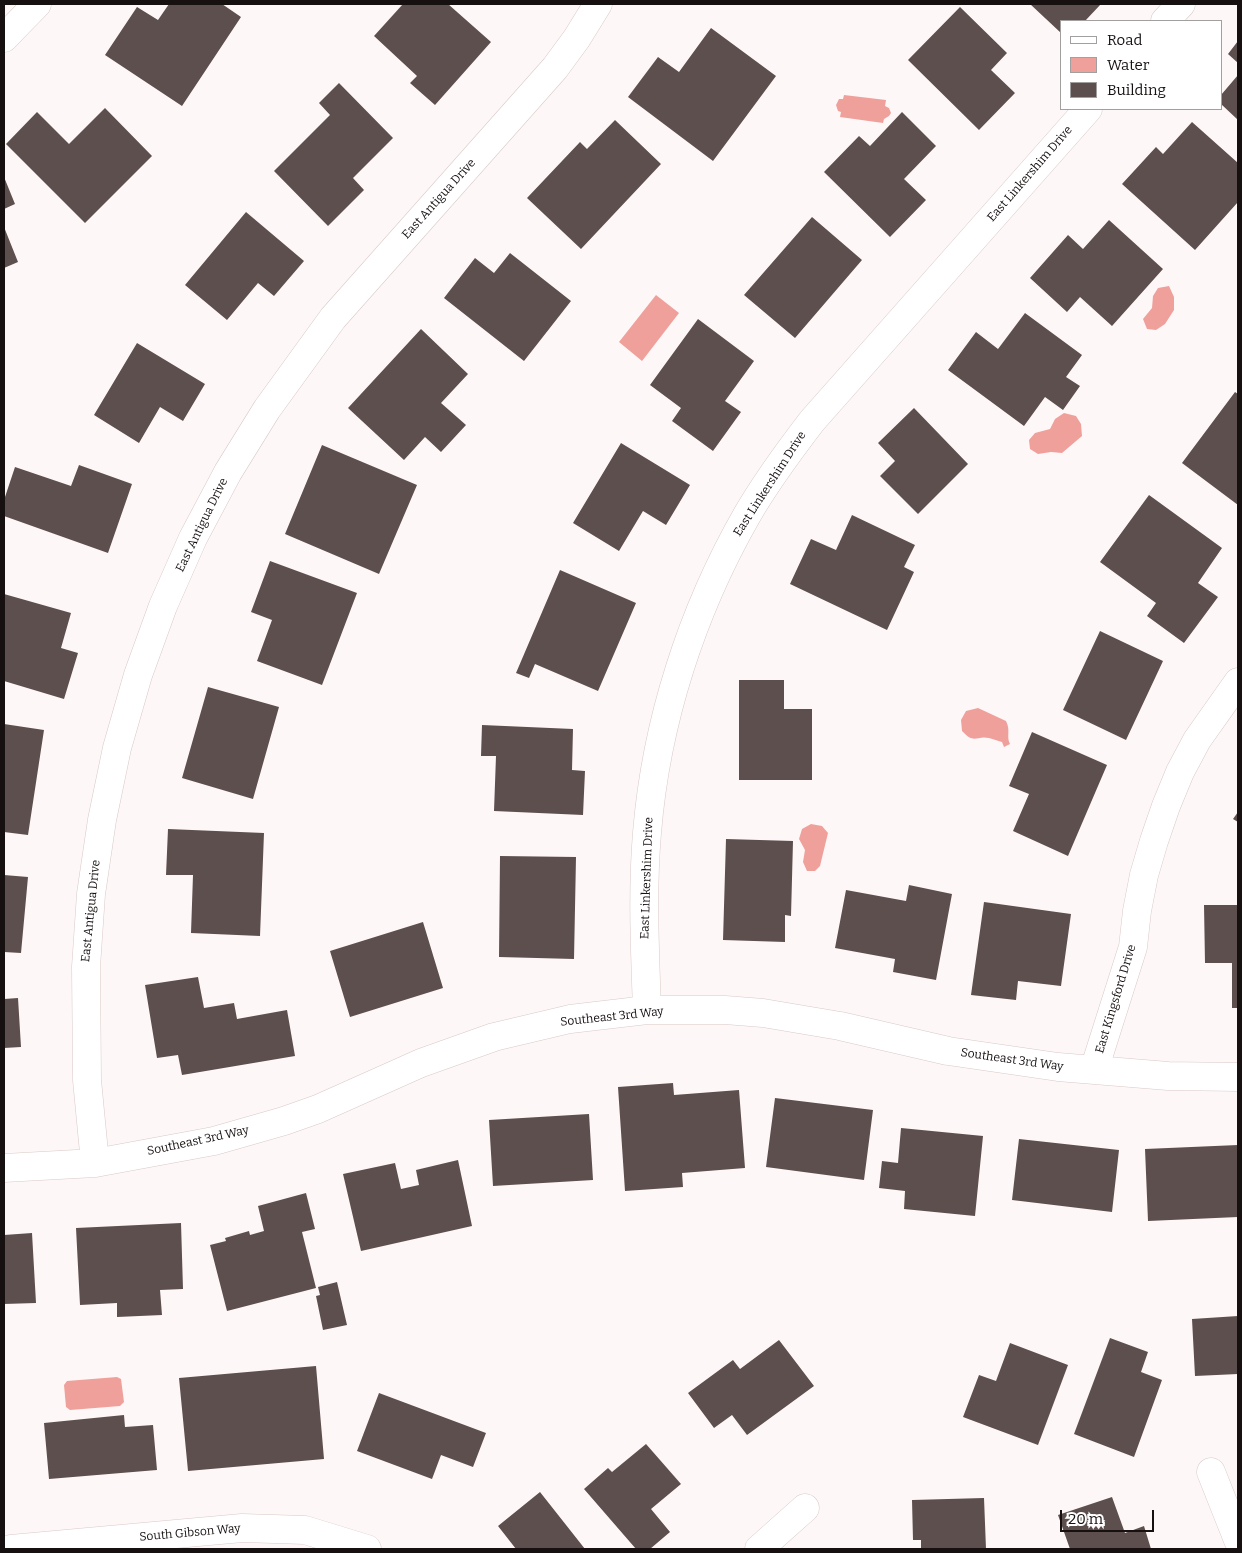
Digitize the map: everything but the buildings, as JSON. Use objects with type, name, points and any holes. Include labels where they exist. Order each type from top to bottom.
[{"type":"street","points":[[4,38],[37,4]]},
{"type":"street","name":"East Antigua Drive","points":[[96,1162],[87,1080],[86,967],[91,894],[102,820],[117,748],[138,675],[163,606],[193,538],[224,480],[272,401],[333,318],[555,68],[577,38],[598,4]]},
{"type":"street","points":[[1166,20],[1181,4]]},
{"type":"street","name":"East Linkershim Drive","points":[[647,1010],[644,898],[646,832],[657,758],[674,686],[696,623],[730,547],[748,514],[789,451],[812,421],[1087,110]]},
{"type":"street","name":"East Kingsford Drive","points":[[1094,1070],[1133,947],[1144,875],[1166,806],[1180,772],[1197,740],[1238,682]]},
{"type":"street","name":"Southeast 3rd Way","points":[[4,1168],[96,1162],[214,1140],[284,1121],[318,1109],[421,1062],[494,1037],[570,1019],[647,1010],[725,1010],[763,1013],[840,1026],[948,1051],[1058,1067],[1168,1076],[1238,1077]]},
{"type":"street","points":[[1211,1472],[1238,1540]]},
{"type":"street","points":[[759,1549],[805,1508]]},
{"type":"street","name":"South Gibson Way","points":[[11,1549],[242,1528],[304,1530],[367,1549]]},
{"type":"water","points":[[844,95],[886,100],[885,106],[889,108],[891,113],[884,119],[883,123],[840,117],[841,112],[838,111],[836,105],[839,99],[843,99]]},
{"type":"water","points":[[1169,286],[1174,297],[1174,310],[1165,324],[1156,330],[1147,329],[1143,319],[1152,308],[1153,296],[1158,288]]},
{"type":"water","points":[[656,295],[679,313],[642,361],[619,342]]},
{"type":"water","points":[[1064,413],[1076,416],[1081,424],[1082,436],[1062,453],[1038,454],[1030,449],[1029,440],[1035,433],[1050,429],[1055,419]]},
{"type":"water","points":[[978,708],[1006,721],[1010,744],[1004,747],[1002,742],[991,738],[973,739],[962,731],[961,720],[966,711]]},
{"type":"water","points":[[811,824],[822,826],[828,833],[820,866],[815,871],[807,871],[803,862],[805,850],[799,839],[802,829]]},
{"type":"water","points":[[117,1377],[121,1379],[124,1402],[120,1406],[70,1410],[66,1407],[64,1385],[67,1381]]}]
